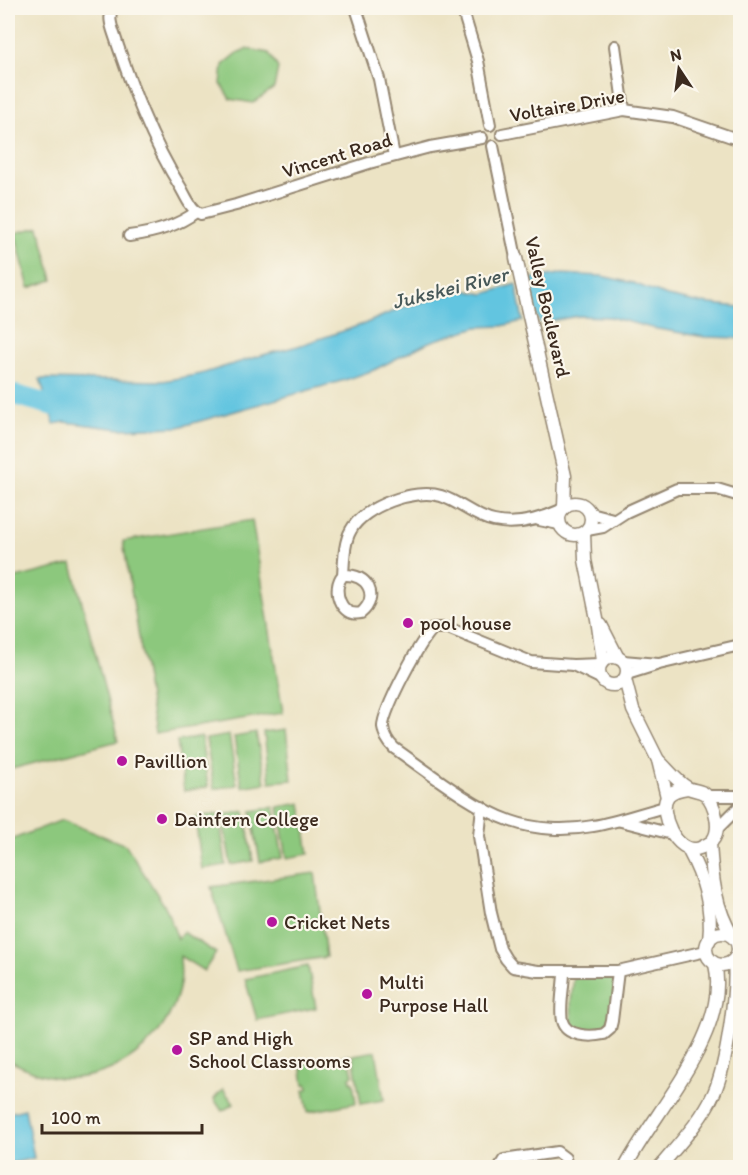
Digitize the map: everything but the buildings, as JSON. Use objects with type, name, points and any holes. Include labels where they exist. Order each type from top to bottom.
[{"type":"street","points":[[113,8],[110,12],[110,21],[114,34],[160,155],[201,213]]},
{"type":"street","points":[[356,8],[379,79],[394,156]]},
{"type":"street","points":[[462,8],[478,61],[490,125]]},
{"type":"street","points":[[615,46],[624,110]]},
{"type":"street","name":"Voltaire Drive","points":[[502,134],[624,110],[673,117],[741,140]]},
{"type":"street","points":[[490,125],[497,127],[502,134],[501,141],[493,146],[486,144],[482,138],[484,129],[490,125]]},
{"type":"street","name":"Vincent Road","points":[[129,236],[158,231],[201,213],[394,156],[482,138]]},
{"type":"street","name":"Valley Boulevard","points":[[493,146],[565,476],[579,504]]},
{"type":"street","name":"Valley Boulevard","points":[[563,509],[565,476]]},
{"type":"street","points":[[535,520],[563,529],[575,536],[603,527],[613,519],[677,489],[717,489],[741,496]]},
{"type":"street","points":[[343,574],[349,533],[353,525],[369,512],[416,494],[439,496],[495,522],[535,520],[571,504],[579,504],[590,513],[613,519]]},
{"type":"street","points":[[563,509],[563,529],[585,560]]},
{"type":"street","points":[[590,513],[591,522],[585,531],[585,560],[597,619],[602,663],[600,678]]},
{"type":"street","points":[[597,619],[627,666],[626,677],[633,710]]},
{"type":"street","points":[[658,664],[608,658],[602,663],[573,665],[531,662],[448,627],[434,628],[424,638],[410,662],[387,711],[383,728],[394,748],[482,807],[513,822],[552,829],[583,828],[621,821],[666,802],[673,792],[688,788]]},
{"type":"street","points":[[612,685],[622,683],[626,677],[658,664],[741,645]]},
{"type":"street","points":[[573,665],[612,685],[633,710],[658,759],[672,834],[688,849],[701,874],[709,902],[708,956],[715,964],[717,973],[717,994],[700,1045],[684,1076],[625,1167]]},
{"type":"street","points":[[658,759],[688,788],[703,792],[708,796],[717,834],[710,843],[696,849],[688,849]]},
{"type":"street","points":[[708,796],[741,796]]},
{"type":"street","points":[[717,828],[741,806]]},
{"type":"street","points":[[482,807],[479,836],[491,913],[500,949],[513,967],[525,970],[564,972],[618,971],[708,946],[717,934],[728,934],[737,943]]},
{"type":"street","points":[[621,821],[672,834]]},
{"type":"street","points":[[710,843],[712,878],[717,901],[722,918],[737,943],[737,956],[734,960],[725,965],[715,964]]},
{"type":"street","points":[[659,1167],[699,1118],[714,1094],[720,1076],[735,991],[734,960]]},
{"type":"street","points":[[564,972],[561,1020],[570,1031],[588,1036],[604,1034],[611,1026],[618,971]]},
{"type":"street","points":[[499,1167],[504,1160],[557,1152],[565,1158],[567,1167]]},
{"type":"green space","points":[[247,49],[269,53],[278,68],[274,88],[253,103],[230,99],[221,84],[223,65],[239,52]]},
{"type":"green space","points":[[39,227],[53,280],[29,288],[15,233]]},
{"type":"green space","points":[[252,520],[283,713],[155,734],[123,541]]},
{"type":"green space","points":[[72,564],[118,741],[8,770],[8,580]]},
{"type":"green space","points":[[286,730],[292,780],[270,782],[264,733]]},
{"type":"green space","points":[[256,733],[265,783],[242,787],[234,737]]},
{"type":"green space","points":[[229,735],[237,785],[214,789],[206,739]]},
{"type":"green space","points":[[201,737],[208,787],[184,791],[177,741]]},
{"type":"green space","points":[[301,803],[309,854],[287,858],[278,807]]},
{"type":"green space","points":[[274,807],[283,858],[260,862],[251,811]]},
{"type":"green space","points":[[245,811],[253,861],[231,865],[222,815]]},
{"type":"green space","points":[[219,814],[226,865],[202,869],[195,817]]},
{"type":"green space","points":[[62,820],[126,845],[166,908],[178,939],[183,932],[216,953],[204,971],[180,956],[181,981],[175,1003],[167,1020],[143,1049],[111,1069],[74,1078],[48,1076],[8,1060],[8,841]]},
{"type":"green space","name":"Cricket Nets","points":[[315,873],[326,957],[237,971],[211,887]]},
{"type":"green space","points":[[308,966],[316,1008],[257,1020],[245,979]]},
{"type":"green space","points":[[574,976],[614,978],[615,999],[604,1034],[572,1029],[571,1002]]},
{"type":"green space","points":[[376,1051],[384,1100],[361,1104],[353,1055]]},
{"type":"green space","points":[[349,1055],[353,1076],[350,1077],[356,1103],[308,1112],[304,1090],[308,1089],[307,1084],[304,1085],[301,1063]]},
{"type":"green space","points":[[223,1089],[234,1104],[222,1111],[214,1099]]},
{"type":"water","points":[[560,274],[601,276],[633,283],[667,296],[701,303],[740,307],[740,338],[705,337],[652,328],[610,317],[578,316],[540,323],[521,280]]},
{"type":"water","points":[[516,284],[523,321],[502,326],[477,327],[429,342],[374,370],[345,380],[179,427],[120,429],[65,422],[54,424],[40,379],[163,381],[201,374],[298,346],[364,324],[401,308],[463,290],[484,294]]},
{"type":"water","points":[[25,1109],[34,1158],[8,1164],[8,1113]]},
{"type":"waterway","name":"Jukskei River","points":[[8,393],[72,411]]},
{"type":"place","name":"pool house","points":[[408,623]]},
{"type":"place","name":"Pavillion","points":[[122,761]]},
{"type":"place","name":"Dainfern College","points":[[162,819]]},
{"type":"place","name":"Cricket Nets","points":[[272,922]]},
{"type":"place","name":"Multi Purpose Hall","points":[[367,994]]},
{"type":"place","name":"SP and High School Classrooms","points":[[177,1050]]}]
